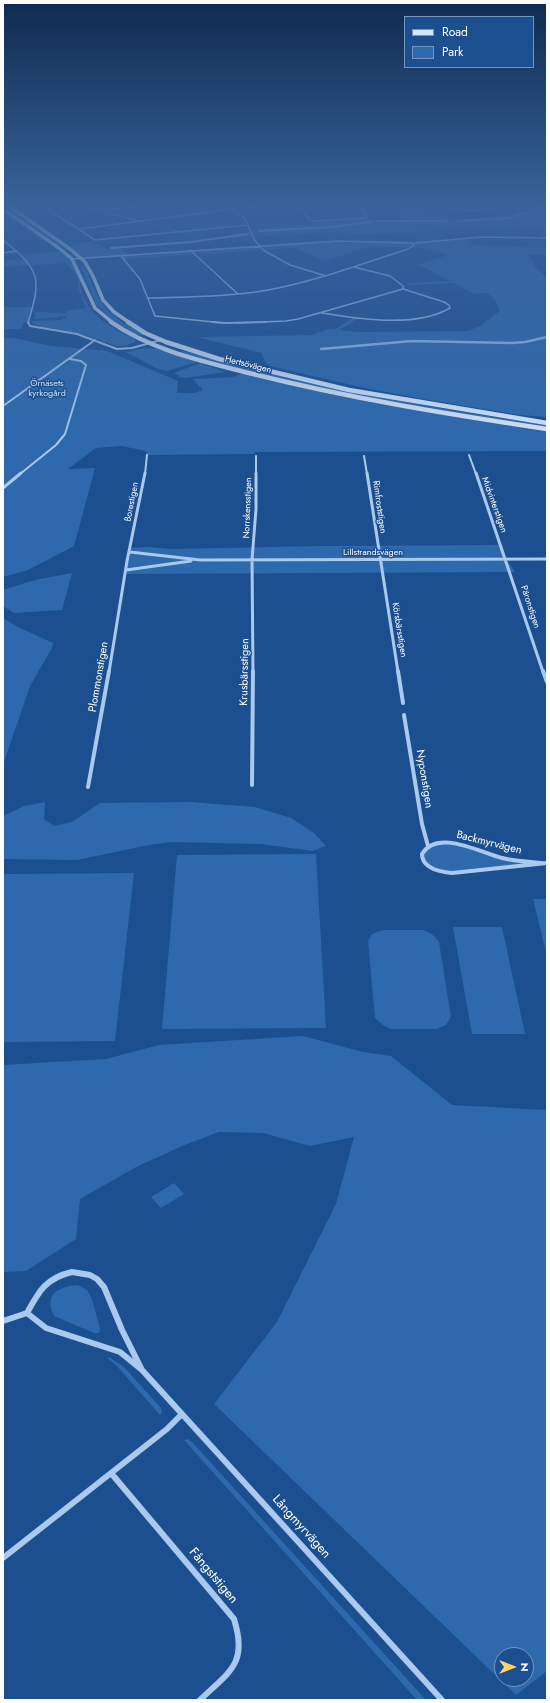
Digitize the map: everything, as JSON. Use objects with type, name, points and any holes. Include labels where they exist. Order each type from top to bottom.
[{"type":"main road","name":"Hertsövägen","points":[[84,285],[95,308],[123,330],[151,344],[202,361],[309,388],[432,412],[547,430]]},
{"type":"main road","name":"Hertsövägen","points":[[96,285],[100,296],[107,305],[124,320],[161,340],[219,359],[305,380],[422,403],[547,423]]},
{"type":"street","points":[[38,285],[28,323],[29,326],[77,334],[117,349],[151,344],[161,340]]},
{"type":"street","points":[[142,285],[155,316],[211,322],[286,321],[321,313],[403,289],[444,302],[449,305],[450,308],[437,316],[425,318],[367,319],[321,313]]},
{"type":"street","points":[[229,285],[238,294]]},
{"type":"street","points":[[147,298],[238,294],[288,285]]},
{"type":"street","points":[[3,406],[95,340]]},
{"type":"street","points":[[3,488],[56,446],[65,434],[86,365],[81,361],[70,359]]},
{"type":"street","name":"Borestigen","points":[[130,552],[144,480],[147,455]]},
{"type":"street","name":"Midvinterstigen","points":[[469,455],[506,560]]},
{"type":"street","name":"Norrskensstigen","points":[[252,560],[256,509],[256,456]]},
{"type":"street","name":"Rimfroststigen","points":[[364,456],[379,560]]},
{"type":"street","points":[[126,570],[130,552]]},
{"type":"street","name":"Lillstrandsvägen","points":[[130,552],[200,560],[547,559]]},
{"type":"street","name":"Lillstrandsvägen","points":[[126,570],[200,560]]},
{"type":"street","name":"Krusbärsstigen","points":[[252,560],[254,624],[252,785]]},
{"type":"street","name":"Körsbärsstigen","points":[[379,560],[392,627],[403,703]]},
{"type":"street","name":"Päronstigen","points":[[506,560],[547,682]]},
{"type":"street","name":"Plommonstigen","points":[[88,788],[126,570]]},
{"type":"street","name":"Nyponstigen","points":[[404,715],[422,824],[428,846]]},
{"type":"street","name":"Backmyrvägen","points":[[448,842],[503,858],[545,863],[452,873],[431,868],[423,861],[422,856],[423,850],[428,846],[435,843],[448,842]]},
{"type":"street","name":"Långmyrvägen","points":[[142,1370],[126,1340],[104,1287],[96,1278],[85,1272],[70,1272],[58,1276],[41,1290],[27,1313],[46,1328],[120,1352],[142,1370],[442,1700]]},
{"type":"street","points":[[3,1321],[27,1313]]},
{"type":"street","points":[[3,1558],[167,1429],[182,1414]]},
{"type":"street","name":"Fångststigen","points":[[111,1473],[234,1619],[239,1639],[240,1650],[238,1661],[200,1700]]},
{"type":"green space","points":[[78,285],[81,285],[86,302],[101,320],[135,339],[135,342],[125,346],[116,346],[85,335],[41,327],[32,323],[32,321],[62,320],[67,316],[34,319],[36,312],[66,313],[67,311],[86,308]]},
{"type":"green space","points":[[88,285],[93,285],[101,302],[111,313],[144,335],[138,335],[125,329],[95,302]]},
{"type":"green space","points":[[458,285],[547,285],[547,417],[520,415],[360,387],[270,366],[265,362],[262,353],[197,337],[312,335],[328,329],[334,330],[353,318],[357,319],[339,330],[358,332],[468,331],[480,326],[500,311],[494,298],[487,293],[474,294]]},
{"type":"green space","points":[[3,307],[33,307],[28,322],[24,322],[21,329],[3,329]]},
{"type":"green space","name":"Örnäsets kyrkogård","points":[[3,338],[14,338],[51,346],[107,351],[178,381],[177,393],[194,393],[203,390],[193,379],[234,377],[243,372],[301,386],[547,429],[547,451],[254,452],[256,454],[147,455],[146,451],[122,446],[96,448],[68,469],[95,468],[74,546],[28,570],[3,577]]},
{"type":"green space","points":[[146,348],[157,349],[197,362],[167,371],[156,368],[126,352]]},
{"type":"green space","points":[[183,351],[273,374],[364,394],[547,425],[547,428],[362,397],[271,377],[181,352]]},
{"type":"green space","points":[[200,363],[225,372],[186,378],[180,377],[174,373]]},
{"type":"green space","points":[[502,545],[506,559],[515,572],[126,574],[127,561],[131,548],[148,547],[172,549]]},
{"type":"green space","points":[[72,573],[62,610],[14,613],[3,606],[3,590],[35,580]]},
{"type":"green space","points":[[3,618],[18,627],[53,643],[52,648],[30,686],[3,765]]},
{"type":"green space","points":[[45,802],[44,819],[54,826],[72,822],[100,803],[190,802],[255,807],[291,818],[314,833],[326,846],[312,851],[261,844],[171,842],[77,860],[3,859],[3,816],[24,806]]},
{"type":"green space","points":[[450,842],[502,857],[540,863],[453,873],[436,871],[425,863],[423,854],[429,845]]},
{"type":"green space","points":[[316,854],[326,1028],[162,1029],[177,855]]},
{"type":"green space","points":[[134,873],[115,1041],[3,1042],[3,874]]},
{"type":"green space","points":[[533,899],[547,899],[547,956]]},
{"type":"green space","points":[[453,927],[502,927],[525,1034],[472,1034]]},
{"type":"green space","points":[[383,930],[423,930],[432,934],[439,942],[451,1017],[446,1025],[437,1029],[392,1029],[384,1026],[375,1018],[368,941],[372,934]]},
{"type":"green space","points":[[303,1036],[363,1052],[391,1056],[452,1105],[547,1110],[547,1671],[534,1681],[534,1647],[494,1647],[494,1674],[214,1404],[277,1322],[336,1204],[354,1137],[310,1146],[263,1133],[219,1132],[187,1144],[138,1166],[80,1199],[76,1239],[26,1271],[3,1272],[3,1065],[106,1059],[159,1045]]},
{"type":"green space","points":[[174,1183],[184,1194],[161,1208],[151,1197]]},
{"type":"green space","points":[[78,1285],[87,1290],[92,1299],[100,1329],[99,1333],[94,1333],[54,1316],[51,1308],[51,1302],[54,1293],[64,1288]]},
{"type":"green space","points":[[109,1357],[124,1367],[161,1408],[162,1413],[160,1415],[116,1365],[107,1358]]},
{"type":"green space","points":[[188,1439],[426,1700],[417,1700],[184,1440]]},
{"type":"green space","points":[[508,1687],[526,1687],[516,1695]]},
{"type":"waterway","points":[[321,349],[412,341],[512,343],[525,342],[547,337]]}]
